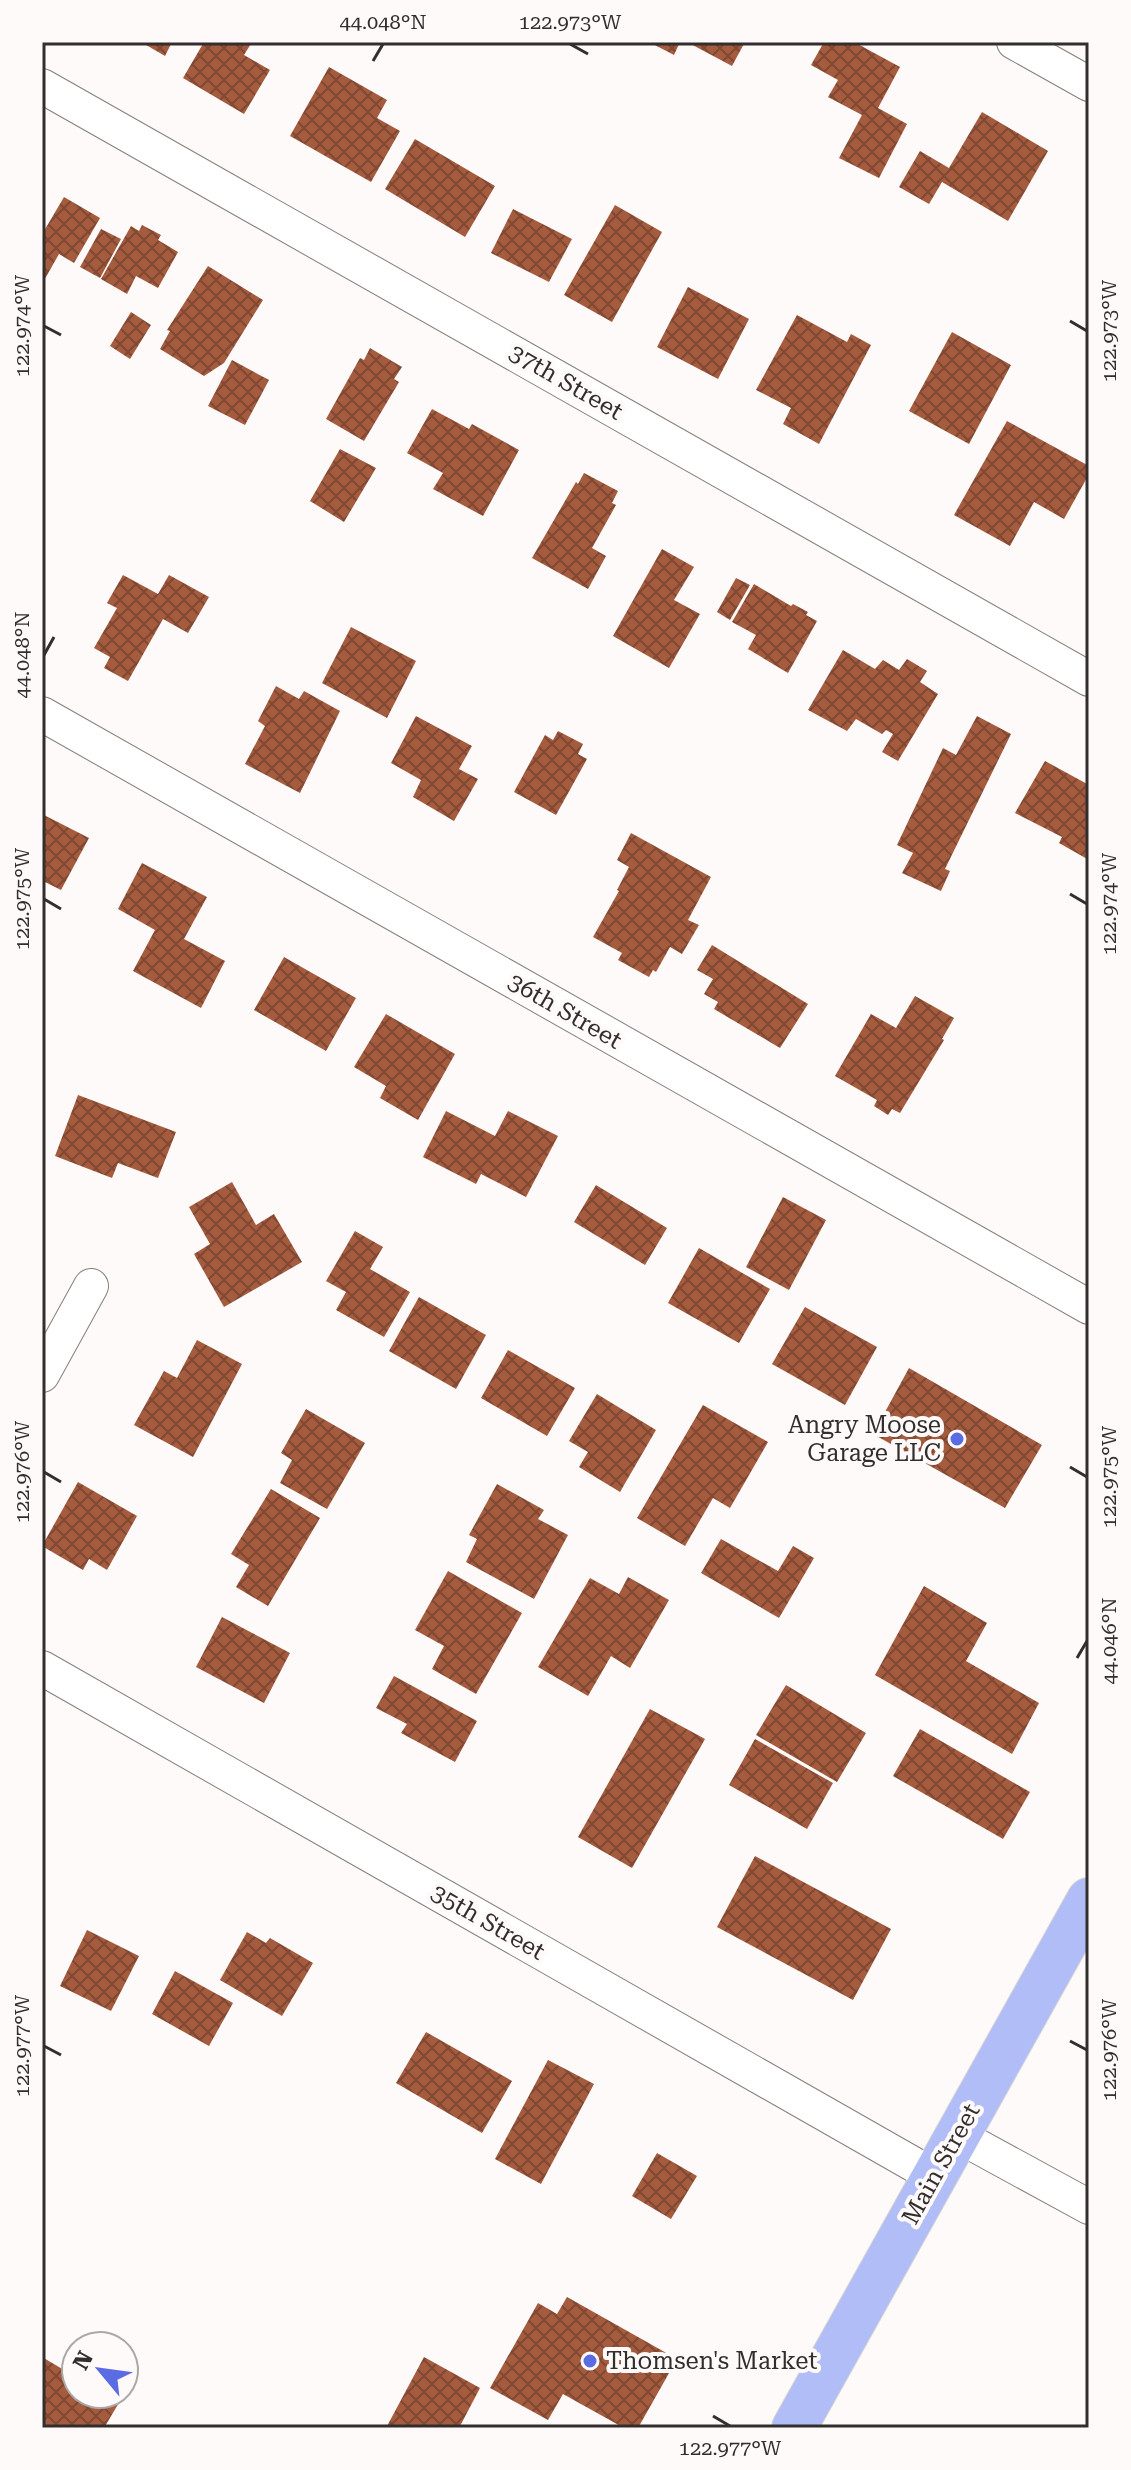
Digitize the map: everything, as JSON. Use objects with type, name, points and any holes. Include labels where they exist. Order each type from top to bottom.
[{"type":"main road","name":"Main Street","points":[[794,2428],[1089,1900]]},
{"type":"street","points":[[1014,42],[1089,84]]},
{"type":"street","name":"37th Street","points":[[42,86],[1089,679]]},
{"type":"street","name":"36th Street","points":[[42,714],[1089,1307]]},
{"type":"street","points":[[42,1375],[91,1286]]},
{"type":"street","name":"35th Street","points":[[42,1668],[934,2176]]},
{"type":"street","points":[[957,2135],[1089,2207]]},
{"type":"building","points":[[141,42],[172,42],[165,56]]},
{"type":"building","points":[[204,42],[252,42],[244,55],[270,70],[244,114],[183,78]]},
{"type":"building","points":[[649,42],[680,42],[674,55]]},
{"type":"building","points":[[687,42],[745,42],[732,66]]},
{"type":"building","points":[[824,42],[854,42],[900,67],[878,108],[907,124],[879,178],[839,158],[862,115],[828,97],[838,80],[811,65]]},
{"type":"building","points":[[329,67],[387,100],[377,118],[400,131],[371,182],[290,136]]},
{"type":"building","points":[[982,112],[1048,151],[1008,221],[942,182],[929,204],[899,187],[920,151],[949,168]]},
{"type":"building","points":[[415,139],[495,186],[465,237],[385,189]]},
{"type":"building","points":[[64,197],[100,218],[74,263],[59,254],[42,284],[42,230]]},
{"type":"building","points":[[615,205],[662,232],[612,322],[564,295]]},
{"type":"building","points":[[513,209],[572,239],[549,282],[491,253]]},
{"type":"building","points":[[142,225],[161,235],[158,240],[178,252],[158,288],[136,276],[127,294],[101,279],[131,226],[139,231]]},
{"type":"building","points":[[101,229],[121,239],[100,278],[80,267]]},
{"type":"building","points":[[208,266],[263,300],[224,363],[204,376],[160,349],[170,331],[167,330]]},
{"type":"building","points":[[688,287],[749,319],[718,379],[657,347]]},
{"type":"building","points":[[131,312],[151,325],[130,359],[110,346]]},
{"type":"building","points":[[797,315],[847,342],[851,334],[871,345],[819,444],[783,424],[791,408],[756,390]]},
{"type":"building","points":[[952,332],[1011,365],[969,444],[909,411]]},
{"type":"building","points":[[370,348],[402,367],[394,379],[399,382],[364,441],[326,419],[360,358],[364,360]]},
{"type":"building","points":[[232,360],[269,380],[245,425],[208,406]]},
{"type":"building","points":[[432,409],[469,429],[472,424],[519,450],[483,516],[433,489],[443,473],[407,453]]},
{"type":"building","points":[[1007,421],[1089,466],[1089,474],[1064,519],[1034,502],[1010,546],[954,515]]},
{"type":"building","points":[[340,449],[376,468],[344,522],[310,501]]},
{"type":"building","points":[[584,473],[618,491],[612,503],[616,505],[592,548],[606,556],[588,589],[532,558]]},
{"type":"building","points":[[662,549],[694,567],[674,600],[700,614],[669,668],[613,636]]},
{"type":"building","points":[[123,575],[158,594],[169,575],[209,597],[188,633],[163,619],[128,681],[104,668],[110,657],[94,648],[117,608],[107,603]]},
{"type":"building","points":[[736,578],[750,585],[730,620],[717,612]]},
{"type":"building","points":[[754,584],[791,606],[793,604],[808,612],[806,615],[817,621],[788,673],[748,649],[756,635],[732,622]]},
{"type":"building","points":[[351,627],[416,661],[387,718],[322,683]]},
{"type":"building","points":[[843,650],[875,669],[883,660],[899,670],[907,659],[927,671],[920,682],[938,694],[898,761],[882,752],[893,734],[886,730],[882,734],[856,719],[847,731],[808,710]]},
{"type":"building","points":[[276,686],[299,699],[304,691],[340,711],[300,793],[245,764],[265,726],[258,721]]},
{"type":"building","points":[[416,716],[472,746],[459,769],[478,779],[454,821],[413,797],[421,780],[391,763]]},
{"type":"building","points":[[977,716],[1011,734],[945,869],[950,871],[941,891],[902,873],[913,853],[897,845],[943,748],[956,755]]},
{"type":"building","points":[[558,731],[583,744],[578,754],[587,759],[556,815],[514,792],[545,735],[553,740]]},
{"type":"building","points":[[1045,761],[1089,785],[1089,860],[1059,843],[1062,837],[1015,813]]},
{"type":"building","points":[[42,814],[89,838],[61,890],[45,882],[42,887]]},
{"type":"building","points":[[631,833],[711,877],[688,920],[699,925],[682,954],[670,947],[656,972],[653,970],[649,977],[618,960],[622,953],[593,937],[629,867],[617,860]]},
{"type":"building","points":[[142,863],[207,897],[184,939],[225,961],[201,1008],[133,971],[155,930],[118,909]]},
{"type":"building","points":[[712,945],[808,1004],[780,1048],[714,1009],[718,1002],[704,994],[713,979],[697,970]]},
{"type":"building","points":[[284,957],[356,998],[326,1051],[254,1010]]},
{"type":"building","points":[[915,996],[954,1018],[900,1113],[892,1109],[888,1115],[874,1106],[877,1100],[835,1076],[871,1014],[896,1028]]},
{"type":"building","points":[[386,1014],[455,1054],[418,1120],[380,1098],[386,1086],[354,1067]]},
{"type":"building","points":[[78,1095],[176,1132],[158,1178],[118,1163],[112,1178],[55,1156]]},
{"type":"building","points":[[446,1111],[495,1136],[508,1111],[558,1136],[526,1197],[481,1174],[476,1184],[423,1157]]},
{"type":"building","points":[[232,1182],[256,1225],[274,1214],[302,1262],[224,1307],[194,1254],[210,1244],[189,1207]]},
{"type":"building","points":[[596,1185],[667,1228],[645,1265],[574,1222]]},
{"type":"building","points":[[783,1197],[826,1220],[789,1290],[746,1267]]},
{"type":"building","points":[[355,1231],[383,1247],[370,1269],[410,1292],[384,1337],[336,1310],[346,1292],[326,1281]]},
{"type":"building","points":[[699,1248],[770,1289],[739,1343],[668,1303]]},
{"type":"building","points":[[419,1297],[486,1335],[456,1389],[389,1351]]},
{"type":"building","points":[[805,1307],[877,1347],[845,1405],[772,1364]]},
{"type":"building","points":[[197,1340],[242,1364],[193,1457],[134,1425],[164,1371],[177,1378]]},
{"type":"building","points":[[508,1350],[575,1388],[547,1436],[481,1398]]},
{"type":"building","name":"Angry Moose Garage LLC","points":[[909,1368],[1042,1445],[1005,1508],[873,1434]]},
{"type":"building","points":[[597,1394],[656,1430],[620,1492],[579,1467],[588,1452],[569,1441]]},
{"type":"building","points":[[703,1405],[768,1442],[730,1508],[713,1498],[685,1546],[637,1518]]},
{"type":"building","points":[[306,1409],[365,1443],[327,1509],[280,1483],[292,1460],[281,1453]]},
{"type":"building","points":[[78,1482],[137,1516],[107,1570],[89,1559],[83,1570],[42,1546]]},
{"type":"building","points":[[497,1484],[544,1510],[538,1519],[568,1535],[534,1599],[466,1562],[477,1539],[469,1535]]},
{"type":"building","points":[[271,1489],[320,1518],[268,1606],[236,1587],[249,1565],[231,1554]]},
{"type":"building","points":[[721,1539],[778,1571],[793,1546],[814,1558],[779,1618],[701,1573]]},
{"type":"building","points":[[448,1571],[522,1613],[476,1694],[432,1669],[444,1646],[415,1630]]},
{"type":"building","points":[[628,1577],[669,1600],[630,1668],[611,1656],[588,1696],[538,1667],[590,1578],[619,1594]]},
{"type":"building","points":[[924,1586],[987,1623],[966,1661],[1039,1703],[1012,1754],[875,1675]]},
{"type":"building","points":[[222,1617],[290,1653],[264,1703],[196,1667]]},
{"type":"building","points":[[394,1676],[477,1721],[455,1762],[401,1733],[407,1724],[376,1708]]},
{"type":"building","points":[[786,1685],[866,1733],[837,1782],[756,1735]]},
{"type":"building","points":[[650,1709],[705,1739],[632,1868],[578,1837]]},
{"type":"building","points":[[920,1729],[1030,1792],[1003,1839],[893,1776]]},
{"type":"building","points":[[755,1739],[833,1783],[807,1829],[729,1785]]},
{"type":"building","points":[[755,1856],[891,1929],[853,2000],[717,1927]]},
{"type":"building","points":[[87,1930],[139,1956],[111,2011],[60,1986]]},
{"type":"building","points":[[247,1932],[266,1943],[270,1938],[313,1963],[282,2016],[220,1980]]},
{"type":"building","points":[[175,1971],[233,2003],[209,2046],[152,2014]]},
{"type":"building","points":[[426,2032],[512,2081],[482,2133],[396,2083]]},
{"type":"building","points":[[548,2060],[594,2084],[541,2184],[495,2159]]},
{"type":"building","points":[[657,2153],[697,2176],[671,2219],[632,2196]]},
{"type":"building","name":"Thomsen's Market","points":[[567,2297],[677,2359],[638,2428],[624,2428],[563,2394],[548,2420],[490,2388],[538,2303],[557,2314]]},
{"type":"building","points":[[42,2357],[60,2368],[60,2410],[115,2410],[104,2428],[42,2428]]},
{"type":"building","points":[[424,2357],[480,2388],[459,2428],[386,2428]]},
{"type":"place","name":"Angry Moose Garage LLC","points":[[957,1439]]},
{"type":"place","name":"Thomsen's Market","points":[[590,2361]]}]
